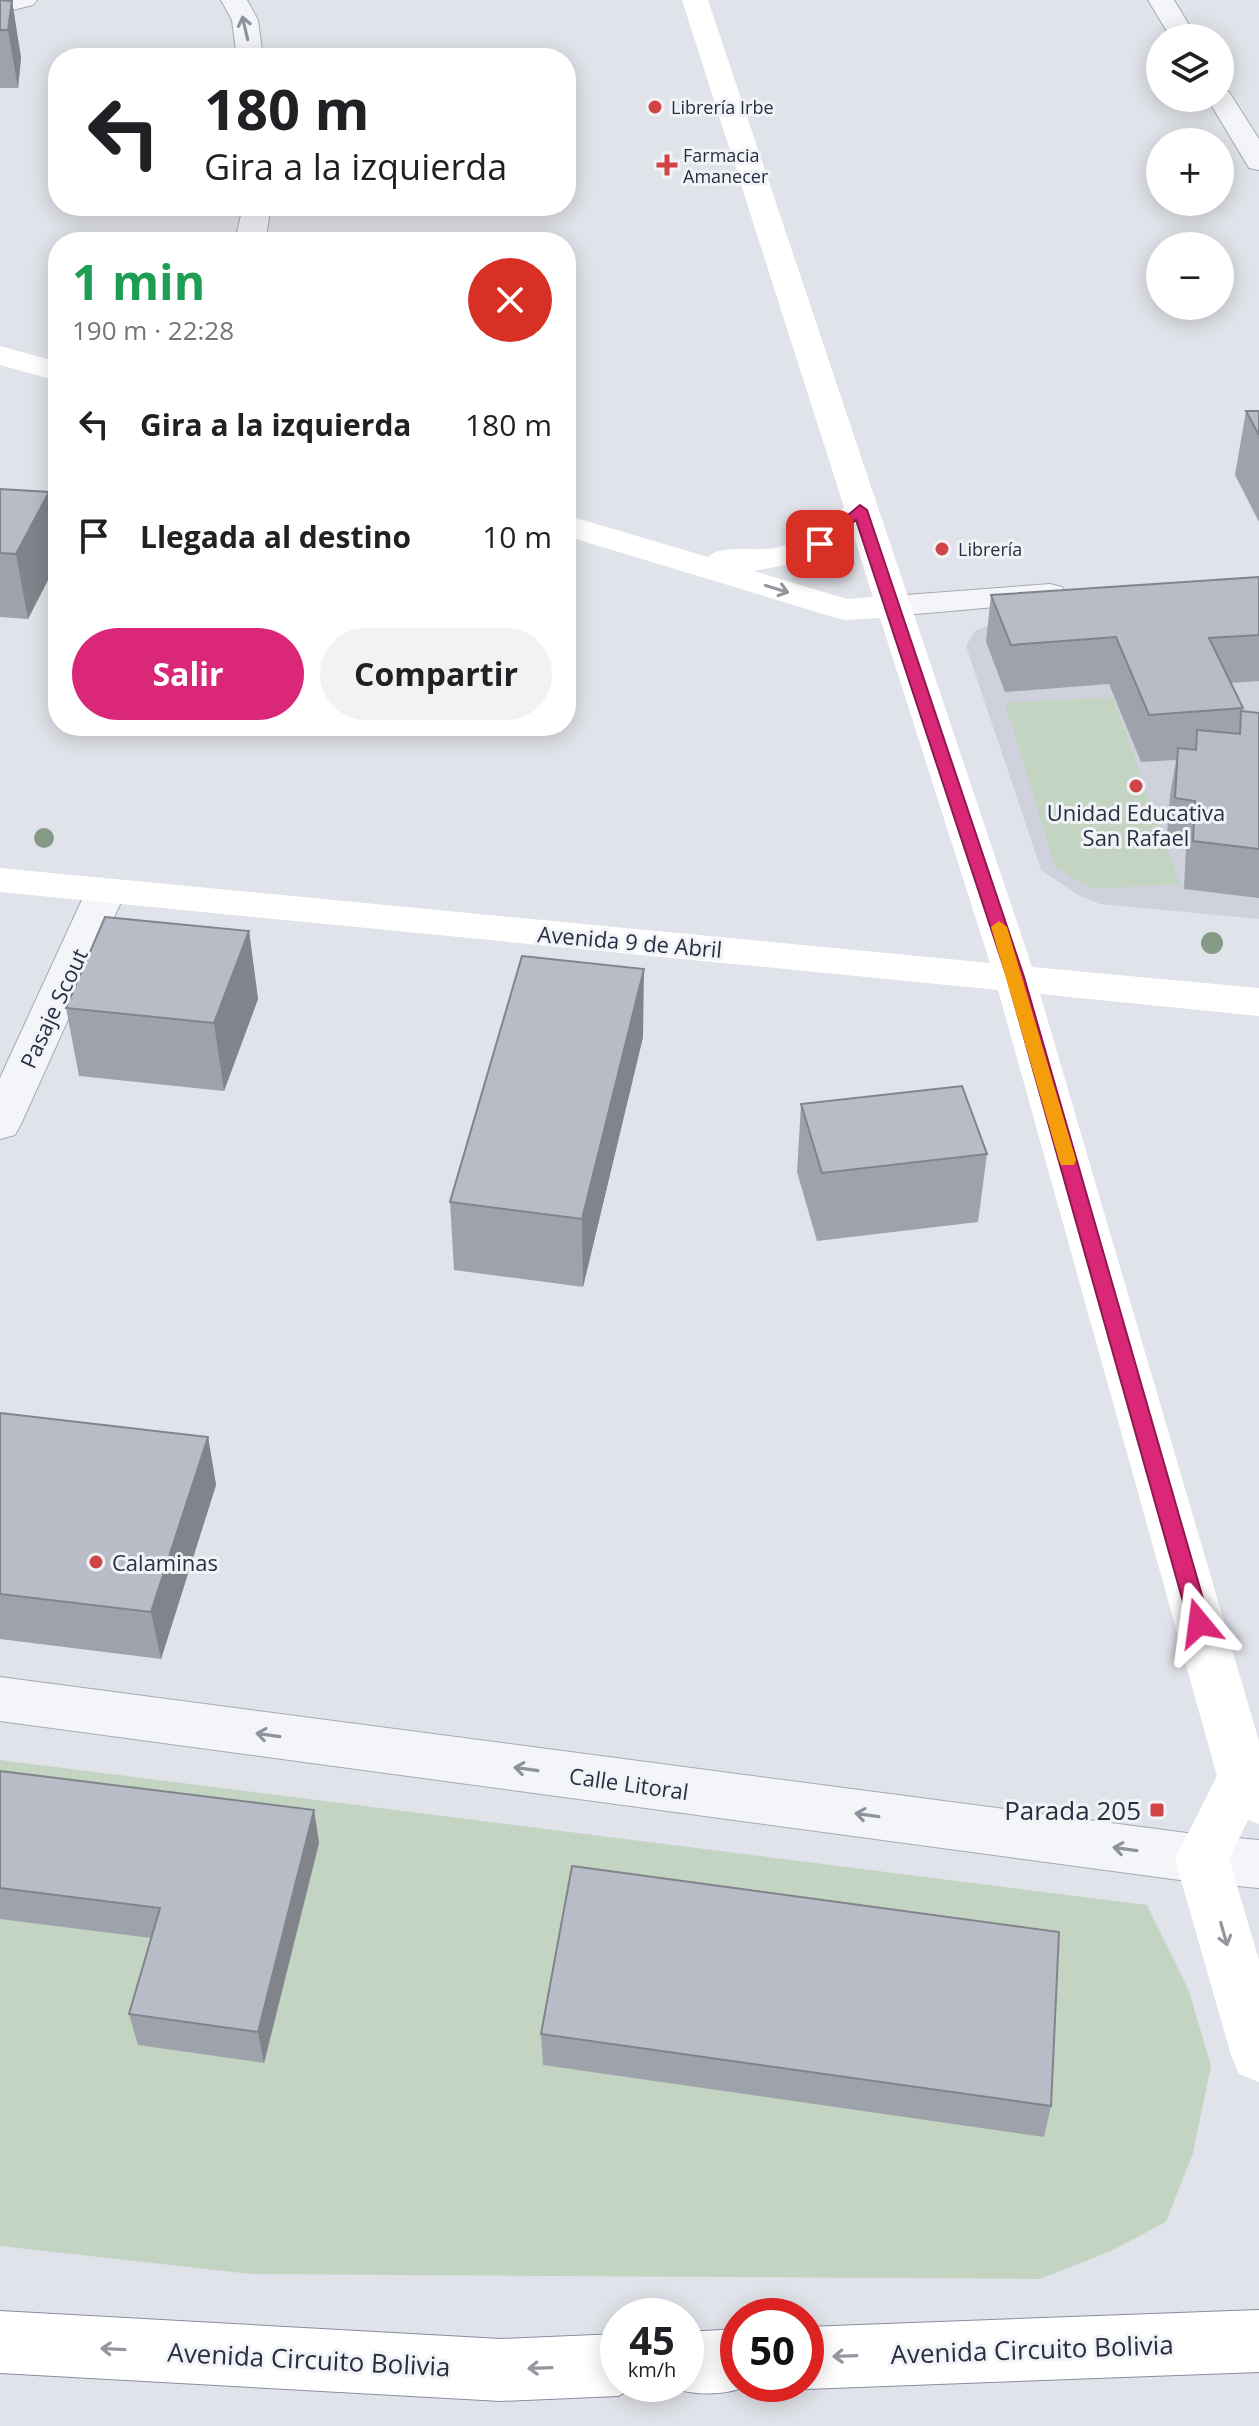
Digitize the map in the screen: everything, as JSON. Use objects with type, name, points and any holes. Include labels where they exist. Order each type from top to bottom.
[{"type":"main road","points":[[695,0],[1015,977],[1251,1789],[1202,1859],[1259,2055]]},
{"type":"main road","points":[[0,355],[48,369]]},
{"type":"main road","points":[[676,559],[731,562],[781,559],[820,544],[860,510]]},
{"type":"main road","points":[[576,528],[845,610],[893,606]]},
{"type":"main road","name":"Avenida 9 de Abril","points":[[0,880],[1259,1002]]},
{"type":"main road","name":"Avenida Circuito Bolivia","points":[[824,2357],[1259,2341]]},
{"type":"main road","name":"Avenida Circuito Bolivia","points":[[0,2342],[501,2370],[600,2366]]},
{"type":"street","points":[[0,5],[24,0]]},
{"type":"street","points":[[234,0],[245,20],[249,48]]},
{"type":"street","points":[[1161,0],[1176,24]]},
{"type":"street","points":[[1229,112],[1259,162]]},
{"type":"street","points":[[893,606],[1088,591]]},
{"type":"street","name":"Pasaje Scout","points":[[0,1124],[106,891]]},
{"type":"street","name":"Calle Litoral","points":[[0,1699],[1202,1859],[1259,1864]]},
{"type":"shaded area","name":"Unidad Educativa San Rafael","points":[[1259,605],[1259,919],[1100,904],[1078,895],[1041,870],[966,646],[975,631],[997,622]]},
{"type":"green space","points":[[1113,697],[1180,884],[1093,889],[1055,867],[1005,703]]},
{"type":"green space","points":[[0,1760],[1147,1905],[1189,1991],[1211,2066],[1193,2153],[1166,2222],[1111,2251],[1040,2279],[251,2274],[0,2246]]},
{"type":"building","points":[[0,0],[12,1],[8,30],[0,30]]},
{"type":"building","points":[[1246,411],[1259,411],[1259,435]]},
{"type":"building","points":[[0,489],[48,492],[16,554],[0,553]]},
{"type":"building","points":[[1259,577],[1259,635],[1209,638],[1243,708],[1149,715],[1116,637],[1011,645],[991,595]]},
{"type":"building","points":[[1241,711],[1259,713],[1259,849],[1193,841],[1195,801],[1175,798],[1178,748],[1196,750],[1197,730],[1240,734]]},
{"type":"building","points":[[105,917],[249,931],[214,1023],[66,1008]]},
{"type":"building","points":[[522,956],[644,969],[582,1219],[450,1202]]},
{"type":"building","points":[[962,1086],[987,1154],[822,1173],[801,1104]]},
{"type":"building","name":"Calaminas","points":[[0,1413],[208,1437],[151,1612],[0,1594]]},
{"type":"building","points":[[0,1771],[314,1810],[258,2032],[129,2014],[160,1908],[0,1888]]},
{"type":"building","points":[[572,1866],[1059,1932],[1051,2106],[541,2034]]},
{"type":"slow traffic","points":[[999,927],[1068,1160]]},
{"type":"place","name":"Librería Irbe","points":[[655,107]]},
{"type":"place","name":"Farmacia Amanecer","points":[[667,165]]},
{"type":"place","name":"Librería","points":[[942,549]]},
{"type":"place","name":"Unidad Educativa San Rafael","points":[[1136,786]]},
{"type":"place","name":"Calaminas","points":[[96,1562]]},
{"type":"place","name":"Parada 205","points":[[1157,1810]]},
{"type":"route","points":[[820,544],[860,510],[1015,977],[1199,1623]]}]
